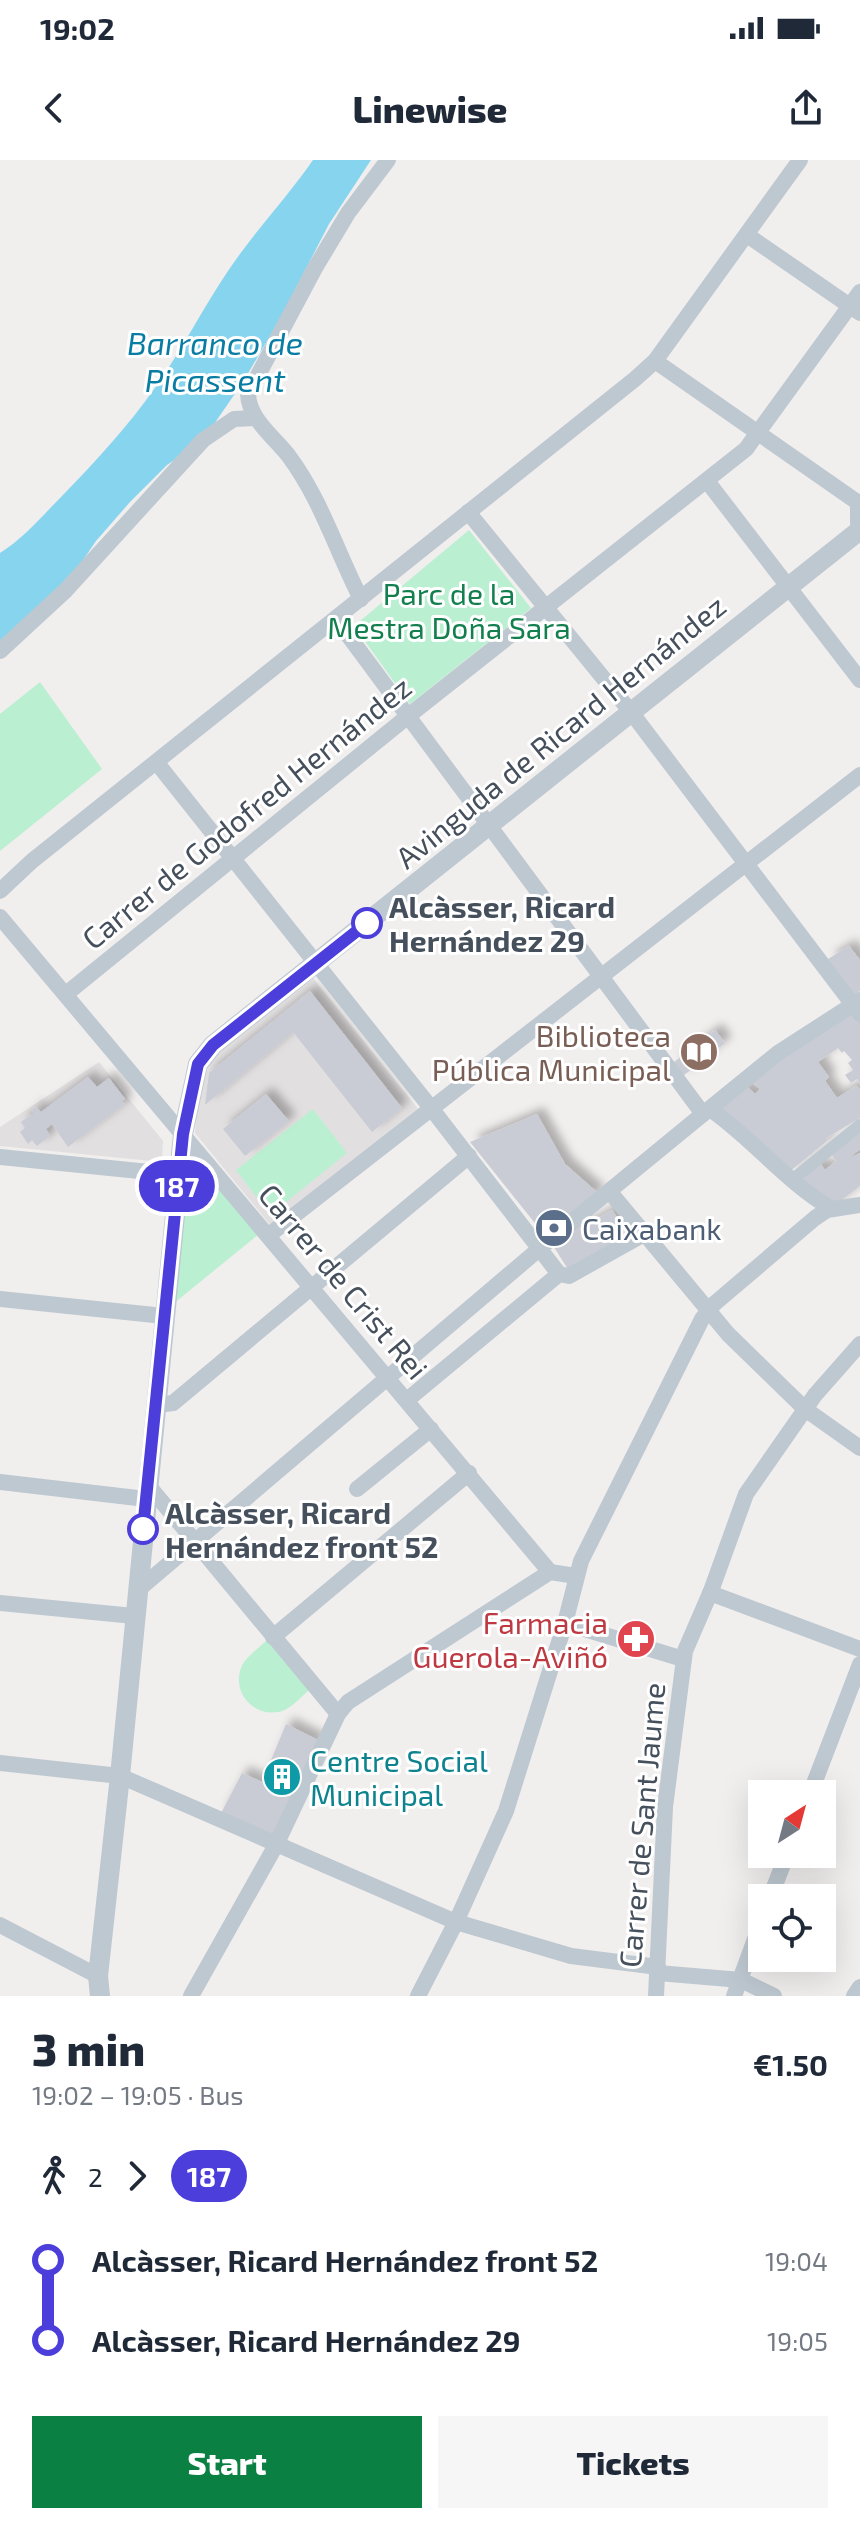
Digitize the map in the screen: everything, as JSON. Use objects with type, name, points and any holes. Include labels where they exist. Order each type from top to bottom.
[{"type":"street","points":[[361,599],[311,488],[287,454],[255,418],[248,404],[248,394],[315,268],[348,213],[388,160]]},
{"type":"street","points":[[0,891],[32,861],[655,361],[800,160]]},
{"type":"street","points":[[747,235],[857,303]]},
{"type":"street","name":"Carrer de Godofred Hernández","points":[[66,994],[407,717],[746,449],[857,303]]},
{"type":"street","points":[[655,361],[860,505],[860,523]]},
{"type":"street","points":[[0,651],[65,591],[203,440],[234,419],[255,418]]},
{"type":"street","points":[[707,481],[860,680]]},
{"type":"street","points":[[138,1590],[541,1248],[778,1053],[858,1006],[631,712],[468,512]]},
{"type":"street","name":"Avinguda de Ricard Hernández","points":[[97,1988],[183,1134],[198,1064],[213,1045],[860,530]]},
{"type":"street","points":[[336,619],[599,977],[706,1112],[731,1124],[792,1180],[832,1209]]},
{"type":"street","points":[[157,763],[559,1274],[569,1276],[644,1234]]},
{"type":"street","points":[[269,1235],[860,775]]},
{"type":"street","name":"Carrer de Crist Rei","points":[[0,917],[550,1572]]},
{"type":"street","points":[[160,1107],[177,1108],[189,1103]]},
{"type":"street","points":[[792,1180],[860,1125]]},
{"type":"street","points":[[157,1405],[173,1403],[469,1156]]},
{"type":"street","points":[[0,1157],[179,1175]]},
{"type":"street","points":[[610,1192],[707,1310],[805,1409],[860,1448]]},
{"type":"street","points":[[418,1996],[456,1922],[506,1811],[586,1550],[707,1310],[815,1218],[832,1209],[860,1205]]},
{"type":"street","points":[[407,1400],[559,1274]]},
{"type":"street","points":[[0,1299],[164,1316]]},
{"type":"street","name":"Carrer de Sant Jaume","points":[[656,1996],[665,1807],[683,1659],[746,1494],[805,1409],[860,1344]]},
{"type":"street","points":[[357,1489],[431,1429]]},
{"type":"street","points":[[273,1637],[469,1473]]},
{"type":"street","points":[[0,1482],[147,1492],[194,1542],[338,1714]]},
{"type":"street","points":[[191,1996],[276,1845],[338,1714],[348,1702],[550,1572],[576,1576]]},
{"type":"street","points":[[710,1593],[860,1649]]},
{"type":"street","points":[[0,1603],[134,1616]]},
{"type":"street","points":[[565,1623],[683,1659]]},
{"type":"street","points":[[815,1780],[860,1664]]},
{"type":"street","points":[[0,1763],[120,1776],[456,1922],[571,1956],[658,1970],[774,1996]]},
{"type":"street","points":[[0,1925],[97,1988]]},
{"type":"street","points":[[738,1988],[748,1960]]},
{"type":"street","points":[[854,1996],[860,1987]]},
{"type":"shaded area","points":[[313,978],[419,1110],[271,1226],[195,1133],[198,1090],[215,1054]]},
{"type":"shaded area","points":[[99,1062],[163,1141],[162,1162],[0,1146],[0,1127]]},
{"type":"green space","name":"Parc de la Mestra Doña Sara","points":[[469,530],[531,608],[410,704],[354,626]]},
{"type":"green space","points":[[40,682],[102,769],[0,851],[0,714]]},
{"type":"green space","points":[[313,1109],[347,1153],[270,1215],[236,1170]]},
{"type":"green space","points":[[191,1154],[259,1234],[173,1304]]},
{"type":"green space","points":[[267,1640],[309,1690],[291,1706],[278,1712],[253,1706],[239,1686],[243,1664]]},
{"type":"water","name":"Barranco de Picassent","points":[[313,160],[371,160],[329,224],[243,382],[203,440],[167,465],[96,541],[73,575],[0,642],[0,553],[40,519],[136,414],[238,257]]},
{"type":"building","points":[[849,946],[860,960],[860,991],[855,995],[828,959]]},
{"type":"building","points":[[310,991],[402,1108],[372,1132],[293,1032],[205,1105],[209,1073]]},
{"type":"building","points":[[851,1013],[860,1024],[860,1083],[857,1079],[851,1083],[845,1075],[853,1070],[848,1063],[852,1060],[838,1048],[818,1062],[829,1077],[825,1081],[837,1098],[856,1086],[860,1089],[860,1118],[826,1138],[828,1140],[788,1173],[719,1111],[745,1085],[755,1094],[760,1089],[750,1080]]},
{"type":"building","name":"Biblioteca Pública Municipal","points":[[715,1030],[725,1043],[683,1076],[674,1062]]},
{"type":"building","points":[[88,1077],[97,1087],[109,1078],[125,1099],[122,1101],[125,1104],[68,1147],[52,1124],[46,1129],[50,1136],[37,1146],[32,1140],[28,1144],[20,1132],[25,1128],[21,1122],[34,1113],[32,1110],[36,1107],[41,1112]]},
{"type":"building","points":[[266,1094],[289,1121],[245,1156],[223,1129]]},
{"type":"building","points":[[537,1114],[565,1164],[599,1194],[542,1232],[470,1142]]},
{"type":"building","points":[[860,1129],[860,1149],[849,1158],[860,1153],[860,1186],[833,1207],[796,1181],[819,1162],[825,1170],[836,1161],[830,1153]]},
{"type":"building","points":[[612,1210],[630,1236],[569,1271],[552,1244]]},
{"type":"building","name":"Centre Social Municipal","points":[[286,1724],[318,1740],[273,1838],[220,1815],[242,1773],[262,1782]]},
{"type":"bus line","name":"187","points":[[143,1529],[183,1134],[198,1064],[213,1045],[367,923]]},
{"type":"place","name":"Alcàsser, Ricard Hernández 29","points":[[367,923]]},
{"type":"place","name":"Biblioteca Pública Municipal","points":[[699,1052]]},
{"type":"place","name":"Caixabank","points":[[554,1228]]},
{"type":"place","name":"Alcàsser, Ricard Hernández front 52","points":[[143,1529]]},
{"type":"place","name":"Farmacia Guerola-Aviñó","points":[[636,1639]]},
{"type":"place","name":"Centre Social Municipal","points":[[282,1777]]}]
